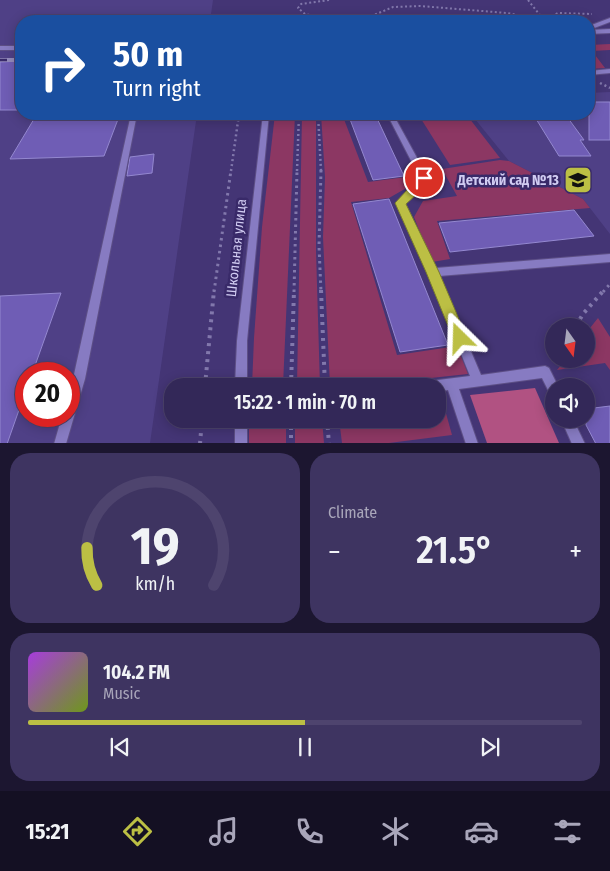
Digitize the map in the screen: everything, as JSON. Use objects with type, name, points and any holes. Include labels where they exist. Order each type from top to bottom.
[{"type":"street","points":[[595,27],[610,20]]},
{"type":"street","points":[[595,31],[610,32]]},
{"type":"street","points":[[0,48],[15,48]]},
{"type":"street","points":[[595,72],[610,71]]},
{"type":"street","points":[[80,374],[133,120]]},
{"type":"street","name":"Школьная улица","points":[[242,378],[242,341],[265,120]]},
{"type":"street","points":[[393,120],[424,178],[415,190],[400,203],[433,272],[478,381]]},
{"type":"street","points":[[433,272],[610,258]]},
{"type":"street","points":[[446,385],[545,372],[548,378]]},
{"type":"street","points":[[452,385],[472,443]]},
{"type":"street","points":[[60,443],[65,427]]},
{"type":"street","points":[[241,428],[241,443]]},
{"type":"street","points":[[571,428],[579,443]]},
{"type":"path","points":[[306,15],[301,13],[298,8],[300,4],[329,0]]},
{"type":"path","points":[[528,0],[539,15]]},
{"type":"path","points":[[374,15],[393,7],[420,6],[516,15]]},
{"type":"path","points":[[554,15],[558,13],[592,14]]},
{"type":"path","points":[[206,378],[213,300],[238,120]]},
{"type":"path","points":[[291,378],[299,120]]},
{"type":"path","points":[[318,120],[321,161],[319,246],[325,378]]},
{"type":"path","points":[[581,318],[610,284]]},
{"type":"path","points":[[200,443],[201,428]]},
{"type":"path","points":[[291,428],[291,443]]},
{"type":"path","points":[[328,428],[329,443]]},
{"type":"shaded area","points":[[0,0],[213,0],[211,15],[15,15],[15,120],[196,120],[150,443],[0,443]]},
{"type":"shaded area","points":[[610,44],[610,50],[595,51],[595,45]]},
{"type":"shaded area","points":[[595,55],[605,68],[595,69]]},
{"type":"shaded area","name":"Детский сад №13","points":[[610,92],[610,234],[583,199],[509,161],[476,120],[595,120],[595,93]]},
{"type":"shaded area","points":[[274,120],[295,120],[283,378],[252,378],[262,227]]},
{"type":"shaded area","points":[[302,120],[316,120],[316,251],[320,378],[297,378]]},
{"type":"shaded area","points":[[321,120],[344,120],[368,182],[406,177],[410,186],[389,198],[351,202],[397,355],[457,346],[468,374],[431,378],[330,378],[323,237],[325,177]]},
{"type":"shaded area","points":[[422,120],[471,120],[500,158],[450,165]]},
{"type":"shaded area","points":[[500,160],[509,161],[583,199],[590,208],[437,221],[450,259],[432,262],[414,217],[423,201],[457,196],[442,169]]},
{"type":"shaded area","points":[[598,318],[610,337],[610,370],[605,363],[595,364],[595,322]]},
{"type":"shaded area","points":[[535,388],[545,411],[545,428],[552,428],[559,443],[487,443],[470,395]]},
{"type":"shaded area","points":[[446,413],[452,435],[389,443],[342,443],[340,428],[446,428]]},
{"type":"shaded area","points":[[249,428],[286,428],[286,443],[249,443]]},
{"type":"shaded area","points":[[295,428],[323,428],[324,443],[295,443]]},
{"type":"building","points":[[15,61],[15,110],[0,110],[0,62]]},
{"type":"building","points":[[595,102],[610,102],[610,140],[589,140],[589,120],[595,120]]},
{"type":"building","points":[[33,120],[118,120],[104,156],[10,159]]},
{"type":"building","points":[[350,120],[378,120],[404,176],[373,180]]},
{"type":"building","points":[[537,120],[569,120],[584,140],[580,140],[591,156],[559,156]]},
{"type":"building","points":[[154,154],[152,173],[127,176],[130,157]]},
{"type":"building","points":[[389,199],[448,345],[400,352],[353,204]]},
{"type":"building","points":[[574,210],[594,236],[450,252],[439,223]]},
{"type":"building","points":[[61,293],[36,362],[15,362],[15,421],[7,443],[0,443],[0,296]]},
{"type":"building","points":[[610,406],[610,443],[595,443],[588,428],[595,428],[595,408]]},
{"type":"railway","points":[[0,60],[15,60]]},
{"type":"place","name":"Детский сад №13","points":[[578,180]]},
{"type":"route","points":[[424,178],[415,190],[400,203],[433,272],[460,338]]}]
